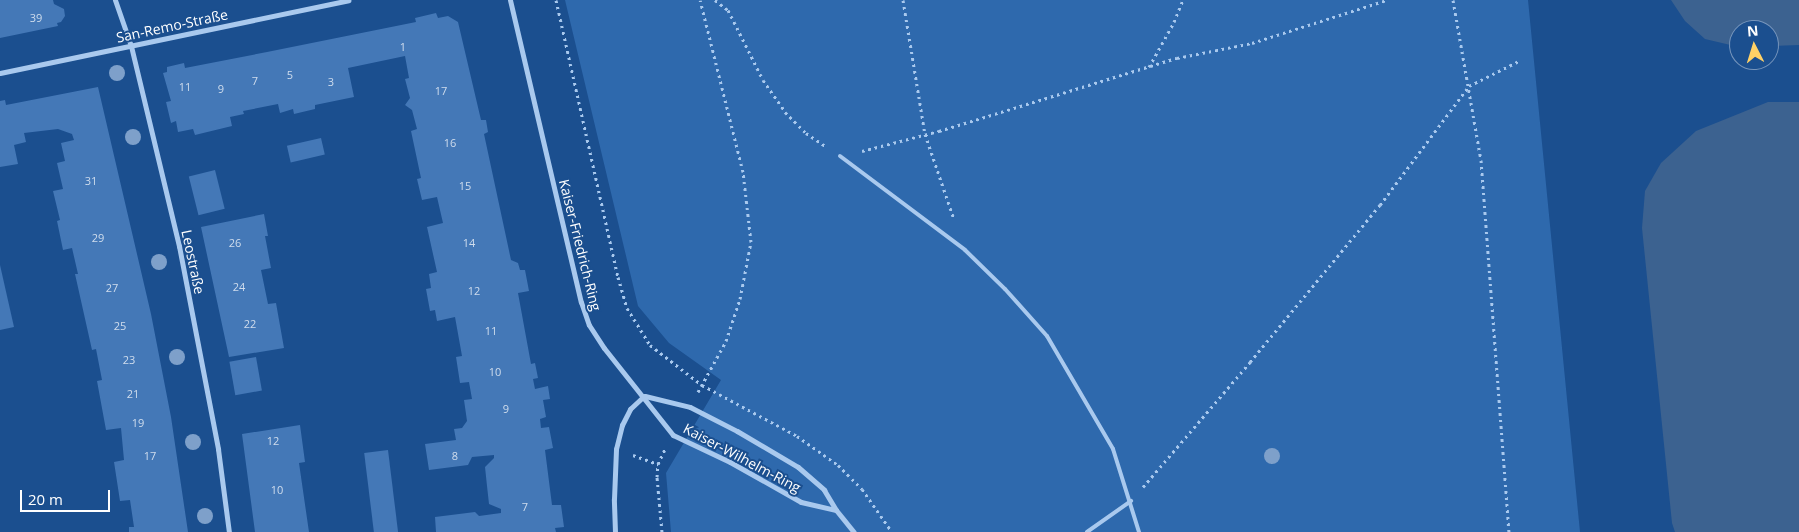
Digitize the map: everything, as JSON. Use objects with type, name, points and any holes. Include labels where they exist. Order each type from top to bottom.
[{"type":"street","name":"Leostraße","points":[[115,0],[131,46],[179,246],[218,449],[229,532]]},
{"type":"street","name":"San-Remo-Straße","points":[[0,73],[348,0]]},
{"type":"street","name":"Kaiser-Friedrich-Ring","points":[[510,0],[581,302],[589,325],[604,348],[644,396]]},
{"type":"street","points":[[615,532],[616,449],[622,425],[630,409],[644,396]]},
{"type":"street","name":"Kaiser-Wilhelm-Ring","points":[[644,396],[673,435],[730,462],[801,502],[836,510]]},
{"type":"street","name":"Kaiser-Wilhelm-Ring","points":[[644,396],[690,407],[738,431],[798,467],[824,490],[836,510],[854,532]]},
{"type":"lane","points":[[840,156],[964,250],[1005,289],[1047,336],[1113,449],[1131,501],[1139,532]]},
{"type":"lane","points":[[1087,532],[1131,501]]},
{"type":"path","points":[[556,0],[618,277],[627,308],[650,345],[702,385],[726,341],[740,299],[751,242],[743,172],[700,0]]},
{"type":"path","points":[[715,0],[728,10],[763,80],[785,112],[806,133],[840,156],[925,134],[1178,58],[1252,43],[1387,0]]},
{"type":"path","points":[[903,0],[925,134],[964,250]]},
{"type":"path","points":[[1149,67],[1174,22],[1183,0]]},
{"type":"path","points":[[1453,0],[1481,160],[1509,532]]},
{"type":"path","points":[[1131,501],[1250,362],[1380,205],[1468,86],[1519,61]]},
{"type":"path","points":[[616,449],[658,464]]},
{"type":"shaded area","points":[[565,0],[1528,0],[1580,532],[671,532],[666,473],[721,380],[669,343],[638,306]]},
{"type":"shaded area","points":[[1671,0],[1799,0],[1799,45],[1779,46],[1779,20],[1729,20],[1729,45],[1705,39],[1685,21]]},
{"type":"shaded area","points":[[1768,102],[1799,102],[1799,532],[1675,532],[1672,523],[1642,228],[1645,191],[1661,163],[1696,131]]},
{"type":"building","points":[[0,0],[53,0],[54,4],[64,9],[65,16],[61,22],[57,23],[58,26],[0,38]]},
{"type":"building","points":[[436,13],[438,18],[448,16],[458,22],[481,120],[486,120],[488,132],[484,134],[511,260],[518,263],[520,270],[525,270],[529,291],[518,293],[531,364],[535,363],[538,378],[533,379],[535,389],[548,386],[550,399],[543,400],[546,417],[540,419],[541,428],[549,427],[553,448],[545,450],[552,505],[561,505],[564,527],[555,528],[556,532],[436,532],[435,517],[475,512],[479,516],[501,513],[501,509],[489,504],[485,467],[494,458],[494,455],[472,457],[468,465],[429,470],[425,444],[456,440],[454,429],[462,428],[467,421],[464,400],[472,399],[469,382],[460,383],[456,357],[462,356],[455,317],[437,321],[435,310],[430,311],[426,289],[431,288],[429,274],[437,272],[427,227],[443,223],[437,197],[422,200],[417,179],[421,178],[411,131],[417,129],[412,110],[405,105],[410,98],[405,79],[409,78],[405,56],[348,68],[354,97],[315,105],[315,109],[294,114],[293,109],[280,113],[278,104],[243,111],[244,114],[230,117],[232,126],[195,135],[193,129],[178,132],[176,121],[171,123],[166,102],[171,101],[163,73],[167,72],[167,67],[184,63],[185,68],[267,52],[416,22],[415,18]]},
{"type":"building","points":[[98,87],[151,314],[171,417],[188,532],[129,532],[129,527],[134,527],[130,500],[120,501],[114,462],[124,460],[121,428],[106,430],[97,381],[102,380],[96,349],[92,350],[75,274],[78,274],[72,248],[63,250],[57,221],[60,220],[53,191],[63,189],[57,163],[65,161],[61,143],[74,140],[72,134],[58,129],[24,133],[26,142],[14,145],[18,164],[0,167],[0,101],[5,100],[6,105]]},
{"type":"building","points":[[321,138],[325,155],[291,162],[287,146]]},
{"type":"building","points":[[215,170],[225,209],[198,215],[189,177]]},
{"type":"building","points":[[264,214],[268,236],[265,236],[271,268],[261,270],[268,304],[276,303],[284,348],[229,357],[201,227]]},
{"type":"building","points":[[0,265],[14,327],[0,330]]},
{"type":"building","points":[[256,357],[262,390],[235,395],[229,362]]},
{"type":"building","points":[[300,425],[305,462],[299,463],[309,532],[255,532],[242,434]]},
{"type":"building","points":[[388,450],[398,532],[374,532],[364,453]]}]
